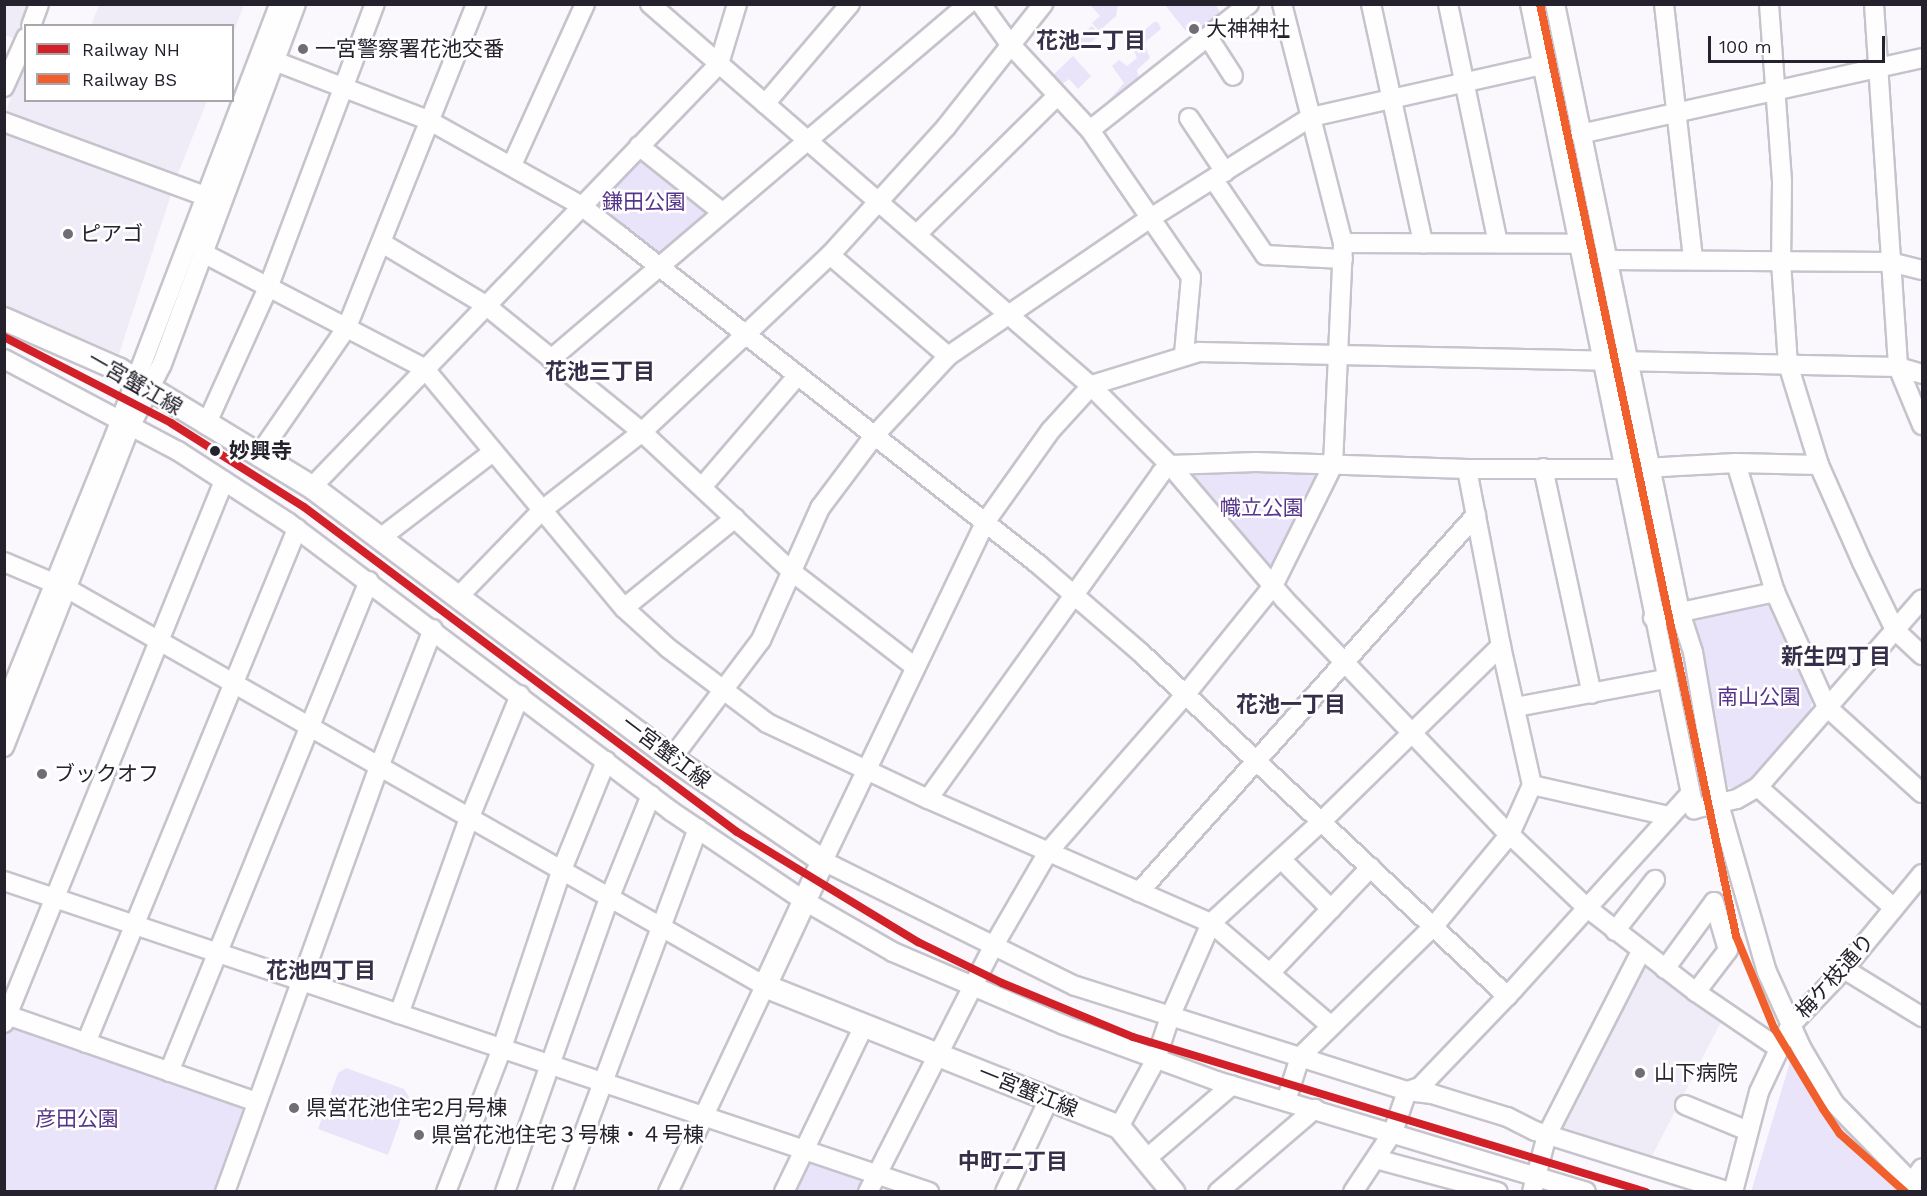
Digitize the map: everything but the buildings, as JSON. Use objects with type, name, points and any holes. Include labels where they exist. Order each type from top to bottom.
[{"type":"main road","name":"一宮蟹江線","points":[[4,319],[143,382],[206,425],[312,487],[383,537],[672,758],[823,861]]},
{"type":"main road","points":[[765,986],[823,861]]},
{"type":"main road","name":"一宮蟹江線","points":[[765,986],[1119,1127],[1173,1191]]},
{"type":"street","points":[[32,24],[39,4]]},
{"type":"street","points":[[206,425],[268,288],[375,4]]},
{"type":"street","points":[[258,456],[347,327],[476,4]]},
{"type":"street","points":[[513,165],[585,4]]},
{"type":"street","points":[[650,4],[1091,386],[1170,465],[1273,586],[1345,662],[1510,834],[1586,907],[1696,992],[1778,1048]]},
{"type":"street","points":[[312,487],[484,304],[718,64],[737,4]]},
{"type":"street","points":[[765,104],[850,4]]},
{"type":"street","points":[[551,358],[969,4]]},
{"type":"street","points":[[981,4],[1010,44],[1090,130],[1191,277],[1184,354]]},
{"type":"street","points":[[459,596],[541,510],[642,432],[830,255],[946,127],[1043,4]]},
{"type":"street","points":[[1090,130],[1249,4]]},
{"type":"street","points":[[868,1191],[936,1054],[975,987],[993,947],[1048,852],[1185,695],[1273,586],[1333,465],[1343,251],[1281,4]]},
{"type":"street","points":[[1371,4],[1389,97],[1423,243]]},
{"type":"street","points":[[1448,4],[1462,82],[1498,243]]},
{"type":"street","points":[[1530,4],[1653,618],[1694,809],[1719,804],[1758,787],[1923,599]]},
{"type":"street","points":[[1555,4],[1680,612],[1693,652],[1719,804],[1767,972],[1790,1026],[1834,1104],[1916,1188],[1923,1168]]},
{"type":"street","points":[[1664,4],[1693,260]]},
{"type":"street","points":[[1769,4],[1776,88],[1781,262],[1788,364],[1819,465],[1895,630],[1923,655]]},
{"type":"street","points":[[1874,4],[1876,67],[1898,367],[1923,425]]},
{"type":"street","points":[[143,382],[162,364],[203,254],[214,200],[277,62],[282,5]]},
{"type":"street","points":[[4,747],[62,586],[214,200],[282,5]]},
{"type":"street","points":[[1208,37],[1233,76]]},
{"type":"street","points":[[4,87],[24,42]]},
{"type":"street","points":[[1580,134],[1776,88],[1923,58]]},
{"type":"street","points":[[277,62],[428,120],[513,165],[580,206],[986,521],[1074,595],[1371,867],[1507,996]]},
{"type":"street","points":[[672,758],[725,692],[761,640],[820,508],[874,435],[948,356],[1149,219],[1311,117],[1389,97],[1542,65]]},
{"type":"street","points":[[917,234],[1057,96]]},
{"type":"street","points":[[1190,118],[1219,176],[1265,255],[1343,251],[1423,243],[1577,244]]},
{"type":"street","points":[[4,122],[214,200]]},
{"type":"street","points":[[639,146],[722,212]]},
{"type":"street","points":[[381,243],[484,304],[642,432],[791,571],[915,667]]},
{"type":"street","points":[[203,254],[424,368],[624,608],[725,692],[767,723],[928,799],[1211,923],[1331,1026]]},
{"type":"street","points":[[830,255],[948,356]]},
{"type":"street","points":[[1607,260],[1890,261],[1923,270]]},
{"type":"street","points":[[1732,1191],[1547,1135],[1496,1114],[1432,1094],[1407,1091],[1075,986],[823,861],[869,771],[915,667],[986,521],[1052,430],[1091,386],[1184,354],[1627,359],[1898,367],[1923,374]]},
{"type":"street","points":[[4,359],[126,422],[224,481],[297,529],[434,629],[698,829],[803,900],[893,952],[1156,1059],[1232,1085],[1393,1132],[1533,1184],[1586,1191]]},
{"type":"street","points":[[702,487],[797,376]]},
{"type":"street","points":[[383,537],[493,452]]},
{"type":"street","points":[[928,799],[1161,473],[1170,465],[1624,469],[1736,463],[1819,465]]},
{"type":"street","points":[[1736,463],[1775,592],[1827,707],[1923,793]]},
{"type":"street","points":[[1543,468],[1592,694]]},
{"type":"street","points":[[1286,1101],[1300,1057],[1434,926],[1510,834],[1532,785],[1501,646],[1467,469]]},
{"type":"street","points":[[224,481],[6,1017],[256,1102]]},
{"type":"street","points":[[1139,891],[1254,759],[1345,662],[1476,515]]},
{"type":"street","points":[[624,608],[735,518]]},
{"type":"street","points":[[86,1043],[137,924],[297,529]]},
{"type":"street","points":[[4,561],[62,586],[609,900],[765,986],[668,1191]]},
{"type":"street","points":[[169,1072],[221,952],[369,581]]},
{"type":"street","points":[[4,708],[62,586]]},
{"type":"street","points":[[1653,618],[1775,592]]},
{"type":"street","points":[[225,1191],[378,767],[434,629]]},
{"type":"street","points":[[1119,1127],[1156,1059],[1170,1017],[1211,923],[1321,822],[1410,730],[1501,646]]},
{"type":"street","points":[[1515,707],[1666,679]]},
{"type":"street","points":[[399,1014],[469,819],[520,695]]},
{"type":"street","points":[[446,1191],[502,1048],[561,872],[606,761]]},
{"type":"street","points":[[1532,785],[1668,816]]},
{"type":"street","points":[[1758,787],[1894,908]]},
{"type":"street","points":[[1407,1091],[1420,1087],[1507,996],[1690,794]]},
{"type":"street","points":[[505,1191],[609,900],[651,795]]},
{"type":"street","points":[[562,1191],[698,829]]},
{"type":"street","points":[[1281,859],[1330,909]]},
{"type":"street","points":[[1269,973],[1371,867]]},
{"type":"street","name":"梅ケ枝通り","points":[[1732,1191],[1748,1131],[1778,1048],[1790,1026],[1844,969],[1923,874]]},
{"type":"street","points":[[1615,931],[1655,880]]},
{"type":"street","points":[[4,881],[221,952],[702,1117],[929,1191]]},
{"type":"street","points":[[1665,969],[1714,902],[1728,950],[1696,992]]},
{"type":"street","points":[[1533,1184],[1547,1135],[1641,951]]},
{"type":"street","points":[[1844,969],[1923,1017]]},
{"type":"street","points":[[784,1191],[864,1026]]},
{"type":"street","points":[[1146,1159],[1232,1085]]},
{"type":"street","points":[[1353,1191],[1393,1132],[1407,1091]]},
{"type":"street","points":[[1005,1191],[1050,1099]]},
{"type":"street","points":[[1685,1105],[1748,1131]]},
{"type":"street","points":[[1218,1191],[1315,1109]]},
{"type":"street","points":[[1376,1159],[1498,1191]]},
{"type":"shaded area","points":[[99,4],[244,5],[234,31],[234,24],[91,24]]},
{"type":"shaded area","points":[[4,5],[35,5],[30,19],[43,24],[24,24],[24,43],[5,35]]},
{"type":"shaded area","points":[[24,59],[24,102],[207,102],[175,181],[5,115]]},
{"type":"shaded area","points":[[4,129],[172,192],[119,354],[5,306]]},
{"type":"shaded area","name":"山下病院","points":[[1642,960],[1723,1018],[1651,1158],[1557,1128]]},
{"type":"green space","name":"大神神社","points":[[1164,4],[1216,5],[1222,16],[1193,40]]},
{"type":"green space","points":[[1118,5],[1116,16],[1099,31],[1092,23],[1100,16],[1091,6]]},
{"type":"green space","points":[[1154,22],[1158,22],[1161,29],[1144,43],[1150,58],[1137,70],[1140,82],[1113,104],[1110,99],[1124,83],[1112,66],[1119,60],[1127,66],[1137,58],[1130,42]]},
{"type":"green space","points":[[1092,26],[1100,35],[1081,50],[1073,40]]},
{"type":"green space","points":[[1073,56],[1091,76],[1078,89],[1069,79],[1060,86],[1052,76]]},
{"type":"green space","name":"鎌田公園","points":[[641,154],[712,213],[660,259],[588,204]]},
{"type":"green space","name":"幟立公園","points":[[1192,471],[1322,471],[1270,574],[1190,476]]},
{"type":"green space","name":"南山公園","points":[[1767,599],[1813,695],[1810,714],[1750,782],[1733,789],[1725,786],[1694,618]]},
{"type":"green space","name":"彦田公園","points":[[8,1020],[254,1103],[221,1191],[5,1192],[4,1029]]},
{"type":"green space","points":[[1793,1052],[1848,1133],[1912,1191],[1751,1192]]},
{"type":"green space","points":[[346,1068],[404,1089],[409,1097],[388,1155],[318,1129],[338,1073]]},
{"type":"green space","points":[[803,1158],[865,1179],[860,1191],[786,1192]]},
{"type":"rail line","name":"BS","points":[[1540,4],[1736,936],[1774,1028],[1823,1109],[1840,1134],[1905,1192]]},
{"type":"rail line","name":"NH","points":[[4,337],[171,423],[304,507],[737,832],[918,942],[1002,983],[1133,1037],[1646,1192]]},
{"type":"place","name":"大神神社","points":[[1194,29]]},
{"type":"place","name":"一宮警察署花池交番","points":[[303,49]]},
{"type":"place","name":"ピアゴ","points":[[68,234]]},
{"type":"place","name":"妙興寺","points":[[215,451]]},
{"type":"place","name":"ブックオフ","points":[[42,774]]},
{"type":"place","name":"山下病院","points":[[1640,1073]]},
{"type":"place","name":"県営花池住宅2月号棟","points":[[294,1108]]},
{"type":"place","name":"県営花池住宅３号棟・４号棟","points":[[419,1135]]},
{"type":"district","name":"花池二丁目","points":[[1091,41]]},
{"type":"district","name":"花池三丁目","points":[[600,372]]},
{"type":"district","name":"新生四丁目","points":[[1836,657]]},
{"type":"district","name":"花池一丁目","points":[[1291,705]]},
{"type":"district","name":"花池四丁目","points":[[321,971]]},
{"type":"district","name":"中町二丁目","points":[[1013,1162]]}]
